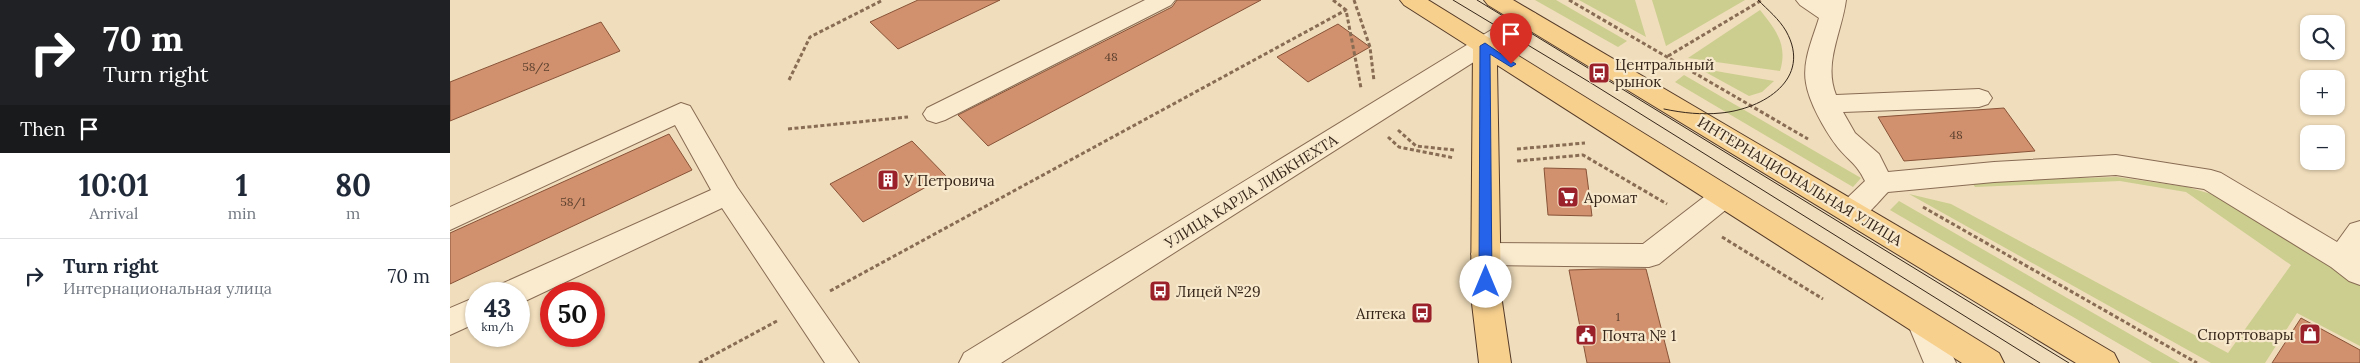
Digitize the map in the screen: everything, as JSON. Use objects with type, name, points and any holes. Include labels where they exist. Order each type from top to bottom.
[{"type":"main road","points":[[1412,0],[1988,363]]},
{"type":"main road","name":"ИНТЕРНАЦИОНАЛЬНАЯ УЛИЦА","points":[[1496,0],[2103,363]]},
{"type":"main road","points":[[1485,46],[1486,295],[1496,363]]},
{"type":"street","points":[[936,114],[1163,0]]},
{"type":"street","points":[[1808,0],[1833,8],[1820,52],[1818,82],[1826,104],[1846,140],[1869,161],[1880,183]]},
{"type":"street","name":"УЛИЦА КАРЛА ЛИБКНЕХТА","points":[[974,363],[1485,46],[1527,18]]},
{"type":"street","points":[[1826,104],[1979,98]]},
{"type":"street","points":[[450,219],[681,112],[727,194],[843,363]]},
{"type":"street","points":[[1851,212],[1880,183],[1994,172],[2116,165],[2211,180],[2350,266],[2360,232]]},
{"type":"street","points":[[530,285],[727,194]]},
{"type":"street","points":[[1486,254],[1649,256],[1723,196]]},
{"type":"street","points":[[450,322],[465,315]]},
{"type":"street","points":[[1922,322],[1940,363]]},
{"type":"path","points":[[788,80],[810,37],[883,0]]},
{"type":"path","points":[[1354,0],[1370,47],[1378,112],[1416,146],[1485,153],[1594,143]]},
{"type":"path","points":[[1569,0],[1812,141]]},
{"type":"path","points":[[1668,56],[1762,0]]},
{"type":"path","points":[[699,363],[1346,10]]},
{"type":"path","points":[[788,129],[936,114]]},
{"type":"path","points":[[1880,183],[2197,363]]},
{"type":"green space","points":[[1535,0],[1556,0],[1627,41],[1618,47]]},
{"type":"green space","points":[[1579,0],[1635,0],[1646,37]]},
{"type":"green space","points":[[1652,0],[1745,0],[1666,46]]},
{"type":"green space","points":[[1760,10],[1779,38],[1782,53],[1780,71],[1688,58]]},
{"type":"green space","points":[[1698,68],[1774,81],[1762,92],[1749,96]]},
{"type":"green space","points":[[1684,75],[1861,178],[1853,187],[1675,82]]},
{"type":"green space","points":[[2117,177],[2187,187],[2225,198],[2360,284],[2360,346],[2297,313],[2265,363],[2211,363],[1909,194],[1951,204],[2228,353],[2291,265],[2186,192],[2120,181],[1975,187],[1971,181]]},
{"type":"green space","points":[[1899,201],[2180,363],[2152,363],[1890,210]]},
{"type":"building","points":[[918,0],[1000,0],[898,49],[870,22]]},
{"type":"building","points":[[1177,0],[1261,0],[988,146],[958,115],[1172,7]]},
{"type":"building","points":[[601,22],[620,51],[450,121],[450,82]]},
{"type":"building","points":[[1338,24],[1370,47],[1308,82],[1277,57]]},
{"type":"building","points":[[2004,108],[2035,151],[1904,161],[1878,117]]},
{"type":"building","points":[[669,134],[692,170],[450,284],[450,233]]},
{"type":"building","name":"У Петровича","points":[[912,141],[946,176],[863,222],[830,184]]},
{"type":"building","name":"Аромат","points":[[1544,168],[1586,169],[1592,216],[1548,215]]},
{"type":"building","points":[[1646,269],[1670,363],[1587,363],[1569,270]]},
{"type":"building","name":"Спорттовары","points":[[2301,318],[2360,350],[2360,363],[2272,363]]},
{"type":"tram line","points":[[1453,0],[1591,83],[2040,363]]},
{"type":"tram line","points":[[1477,0],[2069,363]]},
{"type":"tram line","points":[[1664,109],[1685,113],[1721,113],[1753,105],[1767,98],[1779,88],[1788,77],[1793,64],[1793,48],[1786,31],[1758,0]]},
{"type":"place","name":"Центральный рынок","points":[[1599,73]]},
{"type":"place","name":"У Петровича","points":[[888,180]]},
{"type":"place","name":"Аромат","points":[[1568,197]]},
{"type":"place","name":"Лицей №29","points":[[1160,291]]},
{"type":"place","name":"Аптека","points":[[1422,313]]},
{"type":"place","name":"Спорттовары","points":[[2310,334]]},
{"type":"place","name":"Почта № 1","points":[[1586,335]]},
{"type":"route","points":[[1486,282],[1485,46],[1511,64]]}]
